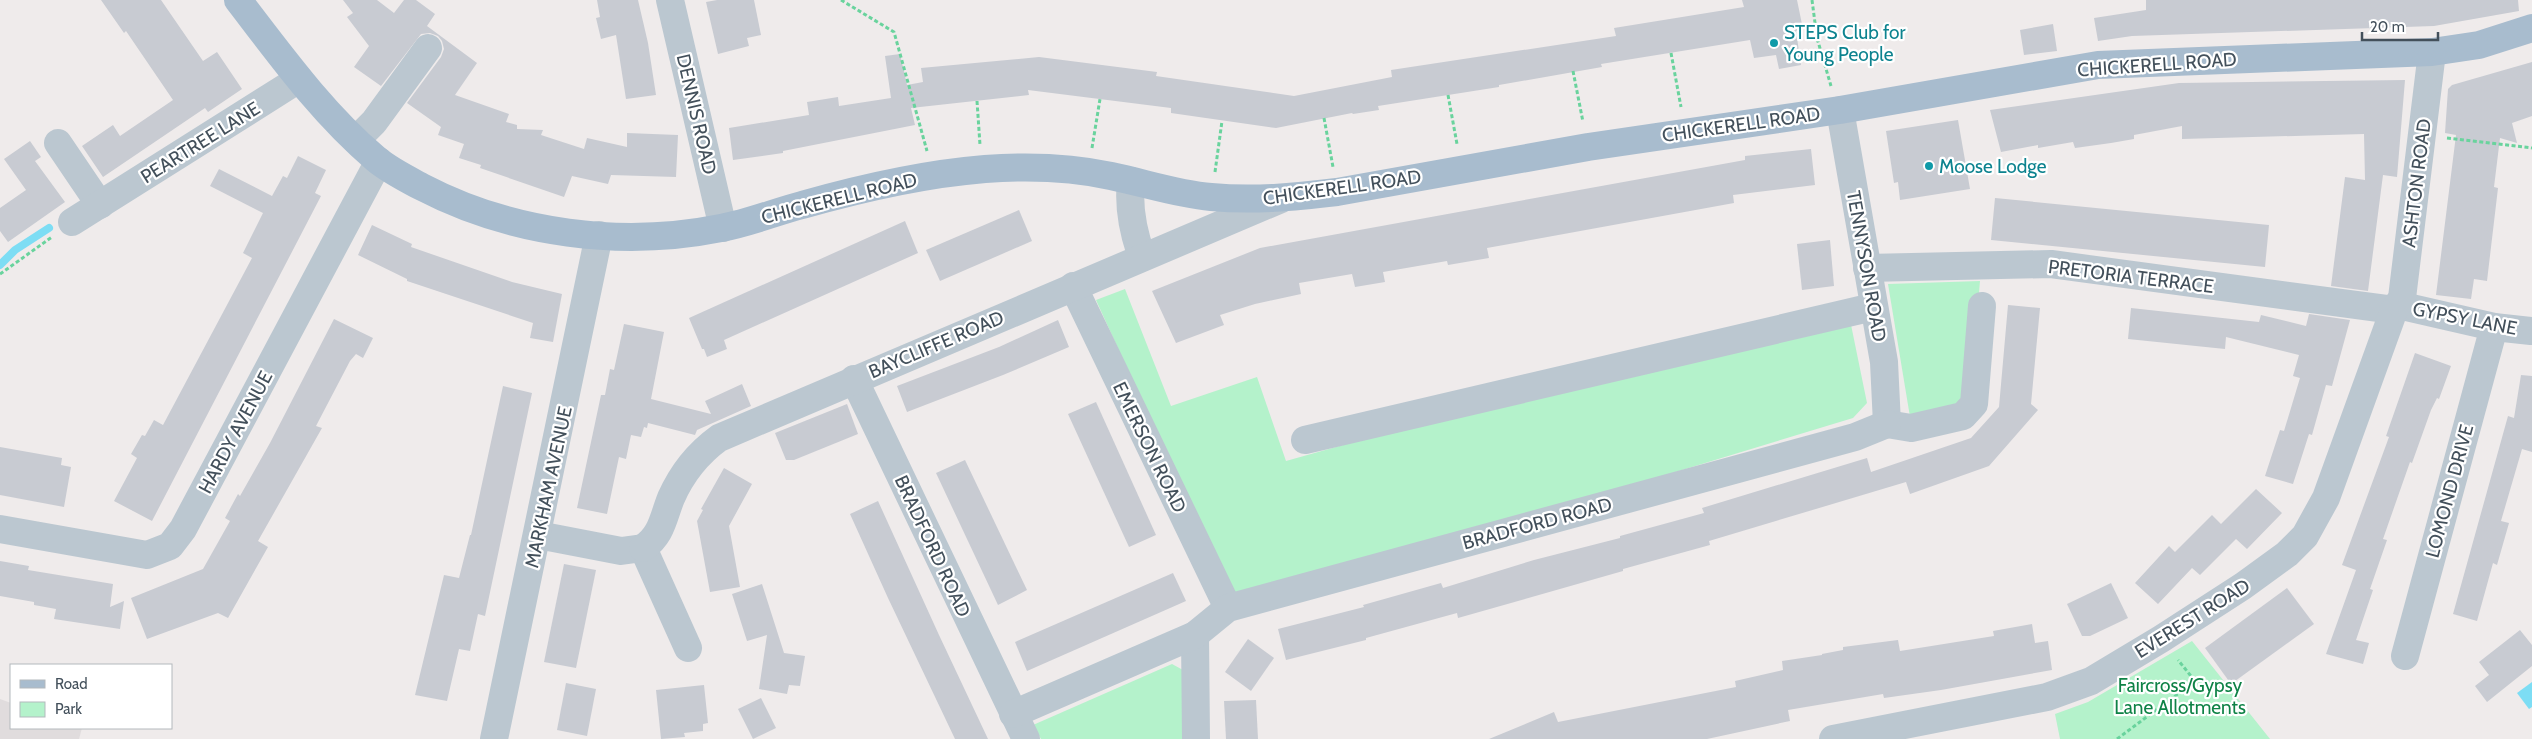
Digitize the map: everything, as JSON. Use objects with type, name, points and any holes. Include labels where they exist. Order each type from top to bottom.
[{"type":"main road","name":"CHICKERELL ROAD","points":[[238,0],[299,79],[336,123],[379,161],[438,195],[501,219],[532,227],[599,235],[682,235],[723,228],[862,188],[934,175],[982,169],[1034,168],[1088,172],[1177,192],[1212,197],[1281,199],[1338,192],[1588,147],[1840,110],[2098,65],[2432,52],[2479,44],[2532,28]]},
{"type":"street","name":"DENNIS ROAD","points":[[670,0],[723,228]]},
{"type":"street","points":[[356,140],[374,122],[428,48]]},
{"type":"street","name":"ASHTON ROAD","points":[[2396,308],[2402,298],[2432,52]]},
{"type":"street","name":"PEARTREE LANE","points":[[72,222],[299,79]]},
{"type":"street","name":"TENNYSON ROAD","points":[[1840,110],[1884,362],[1887,424]]},
{"type":"street","points":[[58,143],[100,205]]},
{"type":"street","name":"HARDY AVENUE","points":[[0,529],[147,555],[170,546],[188,520],[379,161]]},
{"type":"street","points":[[1131,181],[1129,199],[1136,239],[1142,257]]},
{"type":"street","name":"BAYCLIFFE ROAD","points":[[643,548],[657,536],[678,485],[693,459],[718,438],[741,426],[854,378],[1281,199]]},
{"type":"street","name":"MARKHAM AVENUE","points":[[494,739],[599,235]]},
{"type":"street","name":"PRETORIA TERRACE","points":[[1867,268],[2051,264],[2396,308]]},
{"type":"street","name":"EMERSON ROAD","points":[[1073,286],[1228,608]]},
{"type":"street","points":[[1887,424],[1911,428],[1963,416],[1974,404],[1982,306]]},
{"type":"street","points":[[1305,440],[1873,307]]},
{"type":"street","name":"GYPSY LANE","points":[[2396,308],[2494,327],[2531,331]]},
{"type":"street","name":"EVEREST ROAD","points":[[1833,739],[2063,693],[2091,681],[2161,639],[2251,581],[2287,554],[2305,536],[2326,498],[2396,308]]},
{"type":"street","name":"LOMOND DRIVE","points":[[2404,656],[2494,327]]},
{"type":"street","name":"BRADFORD ROAD","points":[[854,378],[1026,739]]},
{"type":"street","name":"BRADFORD ROAD","points":[[1013,714],[1195,636],[1228,608],[1854,437],[1887,424]]},
{"type":"street","points":[[538,535],[621,551],[643,548],[688,648]]},
{"type":"street","points":[[1195,636],[1196,739]]},
{"type":"path","points":[[841,0],[894,32],[934,175]]},
{"type":"path","points":[[1812,0],[1820,47],[1840,110]]},
{"type":"path","points":[[1672,53],[1686,132]]},
{"type":"path","points":[[1572,72],[1588,147]]},
{"type":"path","points":[[1448,95],[1462,169]]},
{"type":"path","points":[[1088,172],[1100,99]]},
{"type":"path","points":[[977,100],[982,169]]},
{"type":"path","points":[[1324,118],[1338,192]]},
{"type":"path","points":[[1212,197],[1222,120]]},
{"type":"path","points":[[2422,135],[2532,148]]},
{"type":"path","points":[[0,274],[72,222]]},
{"type":"path","points":[[2117,739],[2194,681],[2161,639]]},
{"type":"shaded area","points":[[0,699],[10,703],[10,729],[82,729],[79,739],[0,739]]},
{"type":"green space","points":[[1980,281],[1972,374],[1967,405],[1911,423],[1888,284]]},
{"type":"green space","points":[[1125,289],[1171,406],[1257,377],[1286,461],[1799,317],[1848,310],[1867,403],[1853,418],[1235,606],[1096,300]]},
{"type":"green space","name":"Faircross/Gypsy Lane Allotments","points":[[2192,641],[2270,739],[2060,739],[2055,714],[2088,702]]},
{"type":"green space","points":[[1172,664],[1183,670],[1184,739],[1041,739],[1033,725]]},
{"type":"water","points":[[2532,682],[2532,707],[2529,709],[2517,693]]},
{"type":"building","points":[[101,0],[161,0],[203,61],[217,52],[242,89],[208,112],[205,108],[103,177],[82,146],[113,125],[120,136],[173,100],[126,31],[124,33]]},
{"type":"building","points":[[343,0],[377,0],[394,13],[404,0],[416,0],[435,14],[427,26],[477,63],[455,95],[509,114],[506,122],[517,125],[517,129],[543,130],[541,135],[584,149],[587,138],[627,147],[627,133],[678,135],[676,177],[611,175],[608,184],[572,176],[564,197],[480,168],[481,165],[459,158],[464,144],[438,135],[441,127],[407,103],[441,57],[444,49],[442,41],[438,36],[430,33],[421,34],[381,86],[354,67],[369,46],[347,17],[353,13]]},
{"type":"building","points":[[597,0],[638,0],[648,43],[656,95],[626,99],[616,35],[601,39],[596,18],[600,17]]},
{"type":"building","points":[[717,0],[754,0],[761,35],[747,38],[749,46],[718,54],[706,2]]},
{"type":"building","points":[[1742,0],[1797,0],[1803,29],[1796,31],[1801,65],[1779,69],[1776,55],[1754,58],[1750,40],[1601,64],[1602,67],[1499,85],[1499,87],[1378,106],[1379,110],[1352,113],[1276,128],[1171,113],[1171,108],[1028,90],[1029,95],[911,108],[915,125],[783,151],[783,153],[733,160],[729,128],[809,115],[807,102],[838,97],[839,106],[891,98],[885,56],[900,54],[907,85],[923,82],[921,68],[1039,57],[1157,72],[1156,76],[1294,96],[1392,77],[1391,70],[1616,36],[1614,28],[1744,7]]},
{"type":"building","points":[[2146,0],[2518,0],[2519,11],[2434,26],[2132,36],[2098,41],[2094,18],[2146,10]]},
{"type":"building","points":[[2053,24],[2057,51],[2024,55],[2020,30]]},
{"type":"building","points":[[2532,62],[2532,116],[2512,123],[2517,143],[2500,138],[2494,187],[2498,188],[2487,281],[2474,279],[2471,299],[2436,295],[2456,135],[2445,133],[2448,89],[2452,85]]},
{"type":"building","points":[[2405,80],[2397,177],[2383,175],[2368,291],[2331,286],[2345,177],[2365,180],[2364,134],[2182,139],[2182,126],[2134,135],[2134,139],[2111,143],[2075,148],[2073,142],[2038,148],[2038,145],[2001,152],[1990,110],[2179,83]]},
{"type":"building","name":"Moose Lodge","points":[[1958,120],[1970,189],[1900,200],[1898,182],[1894,183],[1886,131]]},
{"type":"building","points":[[30,141],[41,157],[35,161],[65,202],[8,242],[0,231],[0,208],[26,190],[4,159]]},
{"type":"building","points":[[1811,149],[1815,185],[1733,195],[1734,203],[1487,248],[1489,258],[1448,265],[1447,261],[1383,272],[1385,282],[1355,287],[1352,274],[1299,283],[1301,294],[1255,304],[1220,315],[1224,325],[1176,343],[1152,291],[1260,248],[1745,160],[1745,156]]},
{"type":"building","points":[[298,156],[326,170],[315,193],[321,196],[152,521],[114,501],[137,458],[131,454],[142,435],[145,436],[154,420],[163,425],[252,258],[243,253],[263,213],[210,186],[219,169],[272,196],[283,176],[287,178]]},
{"type":"building","points":[[1995,198],[2269,225],[2265,267],[1991,240]]},
{"type":"building","points":[[1019,210],[1032,241],[940,281],[926,250]]},
{"type":"building","points":[[905,221],[918,253],[724,340],[727,349],[707,357],[689,318]]},
{"type":"building","points":[[372,225],[412,244],[411,247],[512,282],[562,294],[553,342],[530,338],[533,323],[407,281],[407,279],[358,255]]},
{"type":"building","points":[[1830,240],[1834,286],[1802,290],[1797,244]]},
{"type":"building","points":[[2008,305],[2040,308],[2031,404],[2038,410],[1989,466],[1910,494],[1906,482],[1709,541],[1710,545],[1623,569],[1623,571],[1458,618],[1457,613],[1366,638],[1366,640],[1286,660],[1278,629],[1364,607],[1363,605],[1441,583],[1443,588],[1534,560],[1620,538],[1620,536],[1704,513],[1702,508],[1867,458],[1871,472],[1971,438],[1999,407]]},
{"type":"building","points":[[2131,308],[2259,322],[2261,315],[2306,326],[2309,314],[2350,320],[2332,386],[2326,385],[2312,435],[2309,434],[2293,484],[2265,476],[2280,430],[2284,431],[2300,378],[2293,376],[2299,355],[2226,337],[2225,349],[2128,339]]},
{"type":"building","points":[[334,319],[373,338],[363,358],[356,354],[350,361],[316,426],[322,428],[258,541],[268,547],[228,618],[218,613],[147,639],[131,598],[203,569],[230,521],[225,518],[238,494],[240,496],[270,443]]},
{"type":"building","points":[[1058,320],[1069,347],[907,412],[897,386],[999,347]]},
{"type":"building","points":[[624,324],[664,332],[651,399],[711,414],[705,401],[742,384],[751,406],[697,430],[695,435],[648,423],[647,428],[644,427],[641,437],[631,435],[626,459],[619,457],[607,514],[577,508],[601,395],[605,395],[610,369],[614,370]]},
{"type":"building","points":[[2415,353],[2451,366],[2439,399],[2437,398],[2431,410],[2412,463],[2410,462],[2383,539],[2387,540],[2370,589],[2373,590],[2356,640],[2369,643],[2363,664],[2326,654],[2356,570],[2342,565],[2389,437],[2386,436]]},
{"type":"building","points":[[2521,375],[2532,376],[2532,452],[2522,449],[2501,521],[2509,523],[2497,565],[2493,563],[2477,621],[2453,614],[2508,416],[2514,418]]},
{"type":"building","points":[[503,386],[532,393],[485,616],[478,614],[470,651],[459,649],[447,701],[415,695],[444,575],[459,578],[471,535]]},
{"type":"building","points":[[1096,402],[1156,535],[1129,547],[1068,414]]},
{"type":"building","points":[[847,404],[858,434],[794,460],[786,460],[775,433]]},
{"type":"building","points":[[0,447],[62,458],[61,465],[71,467],[64,507],[0,495]]},
{"type":"building","points":[[965,460],[1027,590],[998,605],[936,473]]},
{"type":"building","points":[[724,468],[752,484],[729,526],[740,587],[710,592],[697,521],[703,510],[701,509]]},
{"type":"building","points":[[2256,489],[2282,513],[2247,549],[2236,539],[2200,575],[2192,568],[2158,604],[2135,583],[2169,546],[2175,552],[2212,515],[2221,524]]},
{"type":"building","points":[[878,501],[988,739],[955,739],[888,598],[850,514]]},
{"type":"building","points":[[0,561],[29,566],[28,570],[113,584],[110,607],[124,601],[120,629],[54,619],[56,609],[34,605],[34,602],[0,596]]},
{"type":"building","points":[[564,564],[596,570],[576,668],[544,662]]},
{"type":"building","points":[[1173,573],[1186,601],[1027,671],[1015,642]]},
{"type":"building","points":[[2111,583],[2128,618],[2090,636],[2082,636],[2067,604]]},
{"type":"building","points":[[762,584],[784,653],[805,656],[800,686],[789,685],[787,694],[759,689],[767,635],[747,641],[732,594]]},
{"type":"building","points":[[2287,588],[2314,624],[2231,684],[2205,648]]},
{"type":"building","points":[[2032,624],[2035,643],[2048,641],[2052,670],[1941,690],[1884,698],[1883,694],[1788,710],[1790,721],[1707,739],[1489,739],[1554,712],[1558,722],[1736,687],[1735,681],[1783,670],[1782,661],[1822,655],[1843,650],[1843,647],[1898,640],[1900,651],[1994,636],[1993,631]]},
{"type":"building","points":[[2520,630],[2532,645],[2532,666],[2487,702],[2475,686],[2489,675],[2479,662]]},
{"type":"building","points":[[1248,639],[1274,658],[1251,691],[1225,672]]},
{"type":"building","points":[[566,683],[596,689],[587,736],[557,730]]},
{"type":"building","points":[[704,685],[708,723],[703,724],[703,731],[684,733],[685,737],[661,739],[656,690]]},
{"type":"building","points":[[761,698],[776,728],[753,739],[738,709]]},
{"type":"building","points":[[1256,700],[1258,739],[1226,739],[1224,701]]},
{"type":"waterway","points":[[0,265],[15,250],[49,228]]},
{"type":"place","name":"STEPS Club for Young People","points":[[1774,43]]},
{"type":"place","name":"Moose Lodge","points":[[1929,166]]}]
